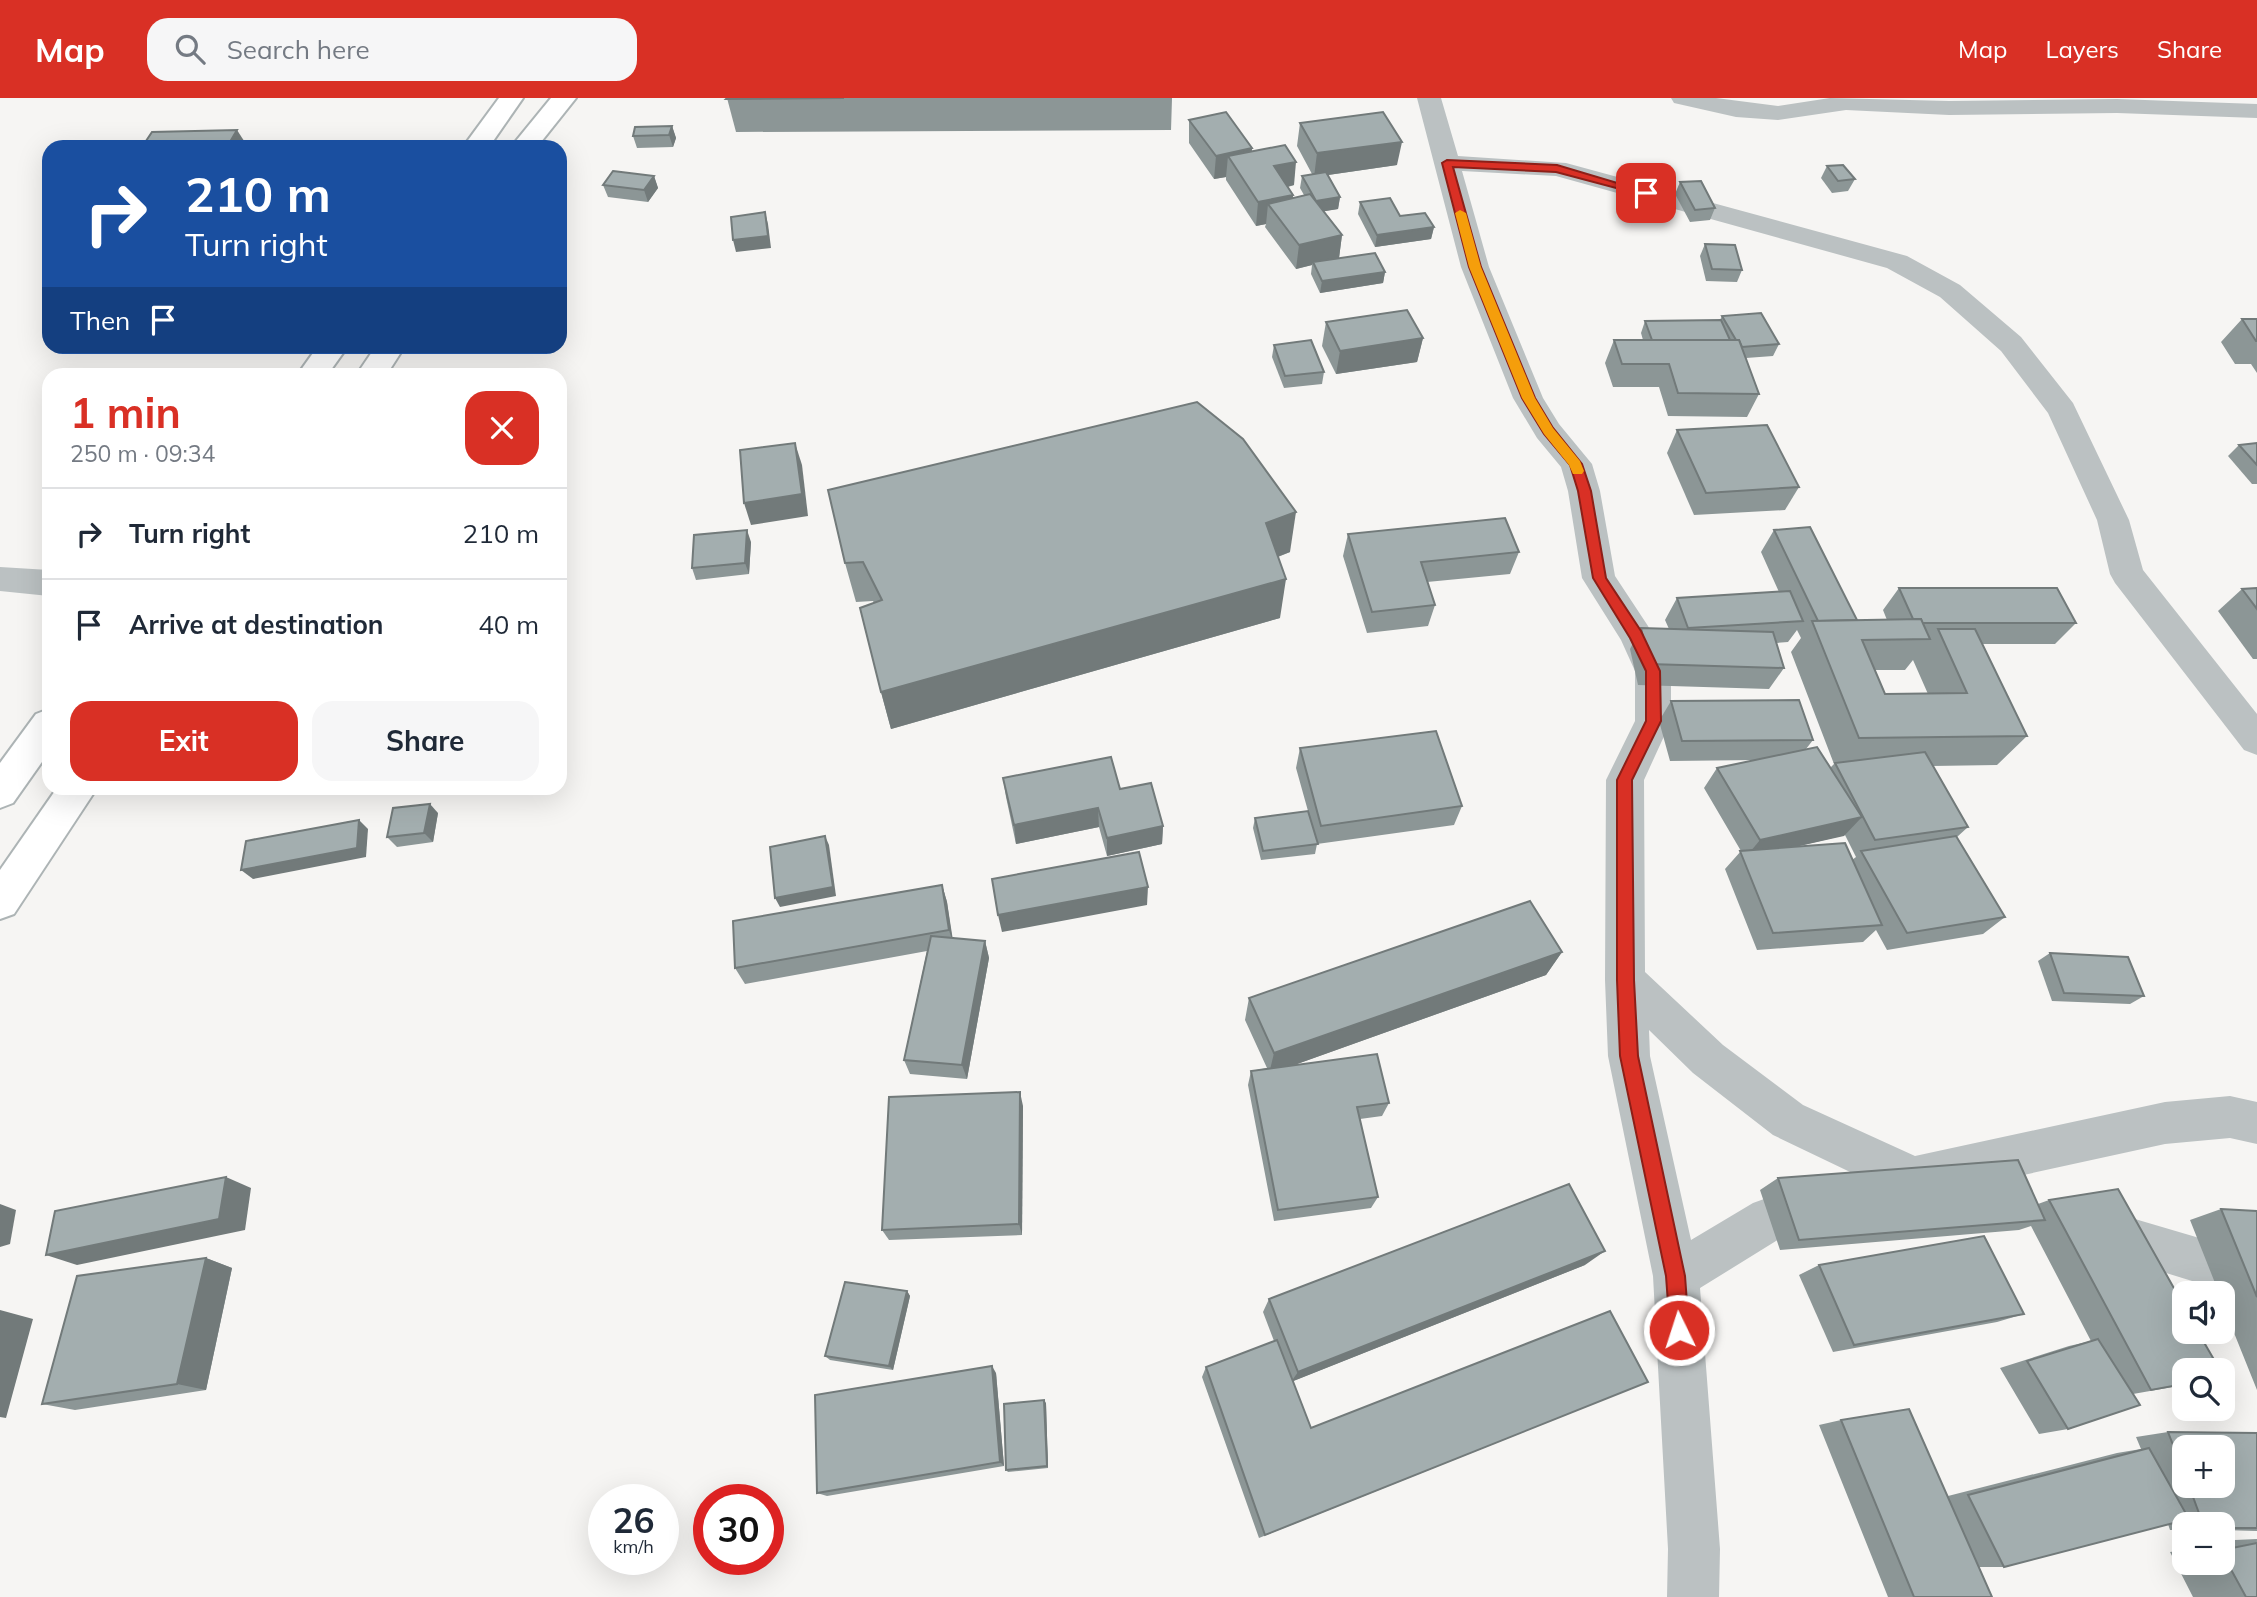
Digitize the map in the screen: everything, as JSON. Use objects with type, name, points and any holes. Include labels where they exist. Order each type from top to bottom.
[{"type":"main road","points":[[481,140],[511,98]]},
{"type":"main road","points":[[530,140],[564,98]]},
{"type":"main road","points":[[0,792],[42,734]]},
{"type":"main road","points":[[0,902],[73,795]]},
{"type":"street","points":[[1429,98],[1475,267],[1528,398],[1548,431],[1576,464],[1584,491],[1600,578],[1636,635],[1653,671],[1653,721],[1625,780],[1625,980],[1629,1056],[1676,1276],[1694,1549],[1693,1597]]},
{"type":"street","points":[[1683,98],[1736,110],[1778,113],[1846,103],[1949,108],[2117,106],[2257,111]]},
{"type":"street","points":[[1447,163],[1557,168],[1897,262],[1950,291],[2011,344],[2062,410],[2113,520],[2127,574],[2257,740]]},
{"type":"street","points":[[0,579],[42,582]]},
{"type":"street","points":[[1625,980],[1707,1059],[1788,1120],[1910,1177],[1989,1200]]},
{"type":"street","points":[[1676,1276],[1769,1219],[1870,1185],[2165,1124],[2248,1113]]},
{"type":"street","points":[[2067,1223],[2257,1278]]},
{"type":"building","points":[[727,98],[844,98],[726,99]]},
{"type":"building","points":[[1226,112],[1252,148],[1216,156],[1189,120]]},
{"type":"building","points":[[1383,112],[1402,142],[1317,153],[1300,123]]},
{"type":"building","points":[[672,126],[669,135],[633,136],[635,127]]},
{"type":"building","points":[[237,130],[231,140],[147,140],[152,132]]},
{"type":"building","points":[[1285,145],[1296,162],[1274,166],[1293,195],[1258,202],[1228,156]]},
{"type":"building","points":[[1843,165],[1855,179],[1838,181],[1827,166]]},
{"type":"building","points":[[613,171],[654,176],[644,190],[603,185]]},
{"type":"building","points":[[1326,172],[1340,197],[1316,201],[1302,176]]},
{"type":"building","points":[[1701,181],[1715,208],[1695,210],[1680,182]]},
{"type":"building","points":[[1310,194],[1342,235],[1299,245],[1268,204]]},
{"type":"building","points":[[1390,198],[1400,216],[1425,213],[1434,227],[1377,235],[1360,202]]},
{"type":"building","points":[[765,212],[768,236],[733,240],[731,217]]},
{"type":"building","points":[[1705,244],[1735,245],[1742,270],[1712,269]]},
{"type":"building","points":[[1375,253],[1385,272],[1322,281],[1313,262]]},
{"type":"building","points":[[1407,310],[1423,338],[1340,351],[1326,322]]},
{"type":"building","points":[[1761,313],[1779,344],[1742,347],[1722,316]]},
{"type":"building","points":[[2242,319],[2257,319],[2257,341],[2256,341]]},
{"type":"building","points":[[1721,320],[1730,340],[1652,340],[1645,321]]},
{"type":"building","points":[[1311,340],[1324,372],[1285,376],[1274,345]]},
{"type":"building","points":[[1614,340],[1739,340],[1759,394],[1678,393],[1669,364],[1622,364]]},
{"type":"building","points":[[1197,402],[1243,439],[1296,512],[1266,523],[1286,579],[881,692],[860,608],[882,600],[863,562],[845,563],[828,490]]},
{"type":"building","points":[[1767,425],[1799,487],[1706,493],[1677,430]]},
{"type":"building","points":[[795,443],[802,494],[744,503],[740,450]]},
{"type":"building","points":[[2257,443],[2257,465],[2239,445]]},
{"type":"building","points":[[1505,518],[1519,552],[1421,562],[1435,605],[1372,612],[1348,534]]},
{"type":"building","points":[[1810,527],[1857,620],[1818,621],[1774,530]]},
{"type":"building","points":[[747,530],[745,563],[692,568],[694,535]]},
{"type":"building","points":[[1899,588],[2057,588],[2076,623],[1922,623],[1921,619],[1913,619]]},
{"type":"building","points":[[2257,588],[2257,609],[2242,589]]},
{"type":"building","points":[[1790,591],[1803,621],[1688,628],[1677,598]]},
{"type":"building","points":[[1921,619],[1930,639],[1862,640],[1885,694],[1967,693],[1938,629],[1975,629],[2027,736],[1859,738],[1812,621]]},
{"type":"building","points":[[1641,628],[1773,632],[1784,668],[1649,664]]},
{"type":"building","points":[[1799,700],[1813,740],[1682,741],[1671,701]]},
{"type":"building","points":[[1436,731],[1462,806],[1321,826],[1300,748]]},
{"type":"building","points":[[1817,747],[1862,817],[1760,840],[1717,768]]},
{"type":"building","points":[[1925,752],[1968,827],[1875,840],[1835,763]]},
{"type":"building","points":[[1111,757],[1120,789],[1151,783],[1163,826],[1107,838],[1098,808],[1014,825],[1003,778]]},
{"type":"building","points":[[430,804],[424,833],[387,837],[393,808]]},
{"type":"building","points":[[1308,811],[1318,844],[1263,851],[1255,818]]},
{"type":"building","points":[[359,820],[357,848],[241,870],[246,841]]},
{"type":"building","points":[[825,836],[833,887],[775,898],[770,847]]},
{"type":"building","points":[[1956,836],[2005,917],[1907,933],[1861,851]]},
{"type":"building","points":[[1845,843],[1882,925],[1773,933],[1740,851]]},
{"type":"building","points":[[1139,852],[1148,887],[998,915],[992,879]]},
{"type":"building","points":[[942,885],[949,930],[735,968],[733,921]]},
{"type":"building","points":[[1530,901],[1562,952],[1274,1053],[1249,998]]},
{"type":"building","points":[[931,936],[985,941],[962,1065],[904,1060]]},
{"type":"building","points":[[2050,953],[2128,957],[2144,996],[2064,993]]},
{"type":"building","points":[[1377,1054],[1389,1103],[1357,1107],[1378,1197],[1278,1210],[1251,1071]]},
{"type":"building","points":[[1020,1092],[1019,1224],[882,1230],[889,1097]]},
{"type":"building","points":[[2018,1160],[2045,1220],[1799,1240],[1778,1178]]},
{"type":"building","points":[[226,1177],[219,1219],[46,1255],[55,1211]]},
{"type":"building","points":[[1569,1184],[1605,1251],[1298,1372],[1269,1299]]},
{"type":"building","points":[[2118,1189],[2172,1285],[2172,1344],[2205,1344],[2213,1358],[2172,1358],[2172,1386],[2151,1390],[2049,1200]]},
{"type":"building","points":[[2221,1209],[2257,1211],[2257,1297]]},
{"type":"building","points":[[1984,1236],[2024,1314],[1854,1345],[1819,1265]]},
{"type":"building","points":[[206,1258],[177,1384],[42,1404],[77,1276]]},
{"type":"building","points":[[845,1282],[907,1291],[889,1366],[825,1356]]},
{"type":"building","points":[[1610,1311],[1648,1382],[1265,1535],[1206,1367],[1277,1340],[1311,1428]]},
{"type":"building","points":[[2098,1339],[2140,1405],[2068,1429],[2027,1361]]},
{"type":"building","points":[[992,1366],[1000,1462],[817,1493],[815,1395]]},
{"type":"building","points":[[1044,1400],[1047,1466],[1006,1470],[1004,1404]]},
{"type":"building","points":[[1909,1409],[1992,1597],[1914,1597],[1841,1420]]},
{"type":"building","points":[[2168,1432],[2257,1433],[2257,1528],[2235,1528],[2235,1512],[2199,1512],[2193,1498],[2235,1498],[2235,1435],[2172,1435],[2172,1442]]},
{"type":"building","points":[[2149,1448],[2172,1489],[2172,1498],[2177,1498],[2185,1512],[2172,1512],[2172,1523],[2004,1567],[1968,1495]]},
{"type":"building","points":[[2257,1543],[2257,1597],[2246,1597],[2234,1575],[2235,1547]]},
{"type":"slow traffic","points":[[1460,213],[1475,267],[1528,398],[1548,431],[1576,464],[1578,471]]},
{"type":"route","points":[[1646,193],[1557,168],[1447,163],[1475,267],[1528,398],[1548,431],[1576,464],[1584,491],[1600,578],[1636,635],[1653,671],[1653,721],[1625,780],[1625,980],[1629,1056],[1676,1276],[1679,1330]]}]
